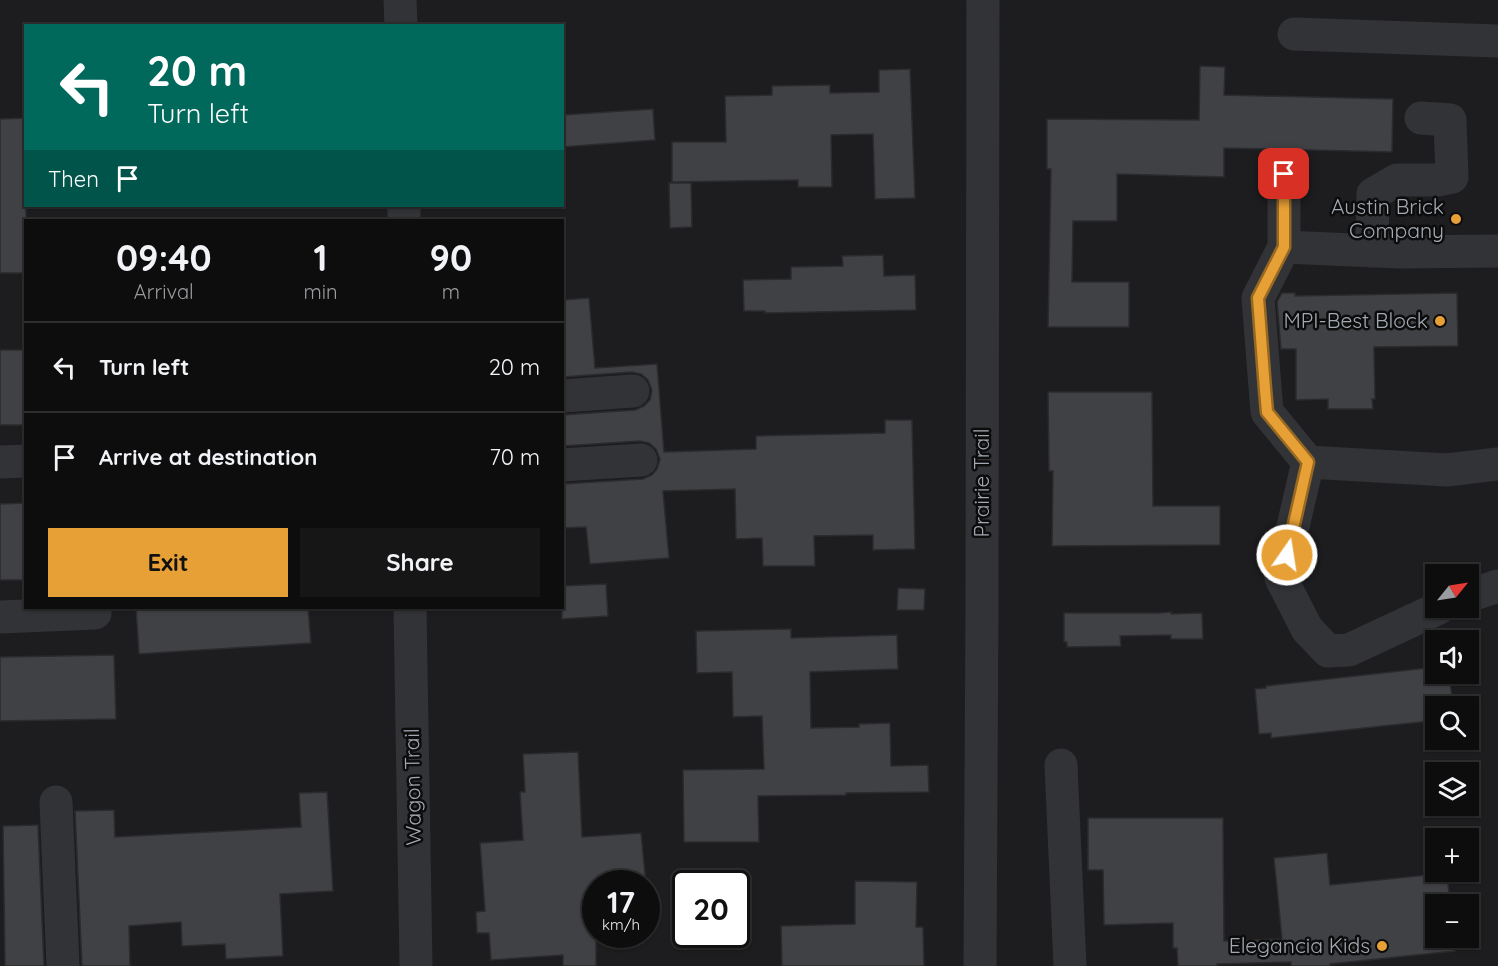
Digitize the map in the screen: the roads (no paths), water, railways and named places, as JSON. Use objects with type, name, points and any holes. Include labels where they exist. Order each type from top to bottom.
[{"type":"street","points":[[400,0],[401,24]]},
{"type":"street","name":"Prairie Trail","points":[[980,966],[983,0]]},
{"type":"street","points":[[1294,34],[1498,41]]},
{"type":"street","points":[[1372,251],[1373,194],[1397,180],[1438,180],[1452,177],[1450,120],[1421,118]]},
{"type":"street","points":[[1284,174],[1284,247],[1258,298],[1267,412],[1308,462],[1447,470],[1498,464]]},
{"type":"street","points":[[1284,247],[1400,252],[1498,251]]},
{"type":"street","points":[[564,396],[633,391]]},
{"type":"street","points":[[564,465],[641,460]]},
{"type":"street","points":[[0,462],[24,461]]},
{"type":"street","points":[[1308,462],[1281,578],[1307,629],[1328,651],[1349,650],[1425,614]]},
{"type":"street","points":[[1479,592],[1498,586]]},
{"type":"street","name":"Wagon Trail","points":[[410,609],[416,966]]},
{"type":"street","points":[[0,617],[95,613]]},
{"type":"street","points":[[1061,765],[1070,966]]},
{"type":"street","points":[[56,802],[63,966]]},
{"type":"place","name":"Austin Brick Company","points":[[1456,219]]},
{"type":"place","name":"MPI-Best Block","points":[[1440,321]]},
{"type":"place","name":"Elegancia Kids","points":[[1382,946]]}]
